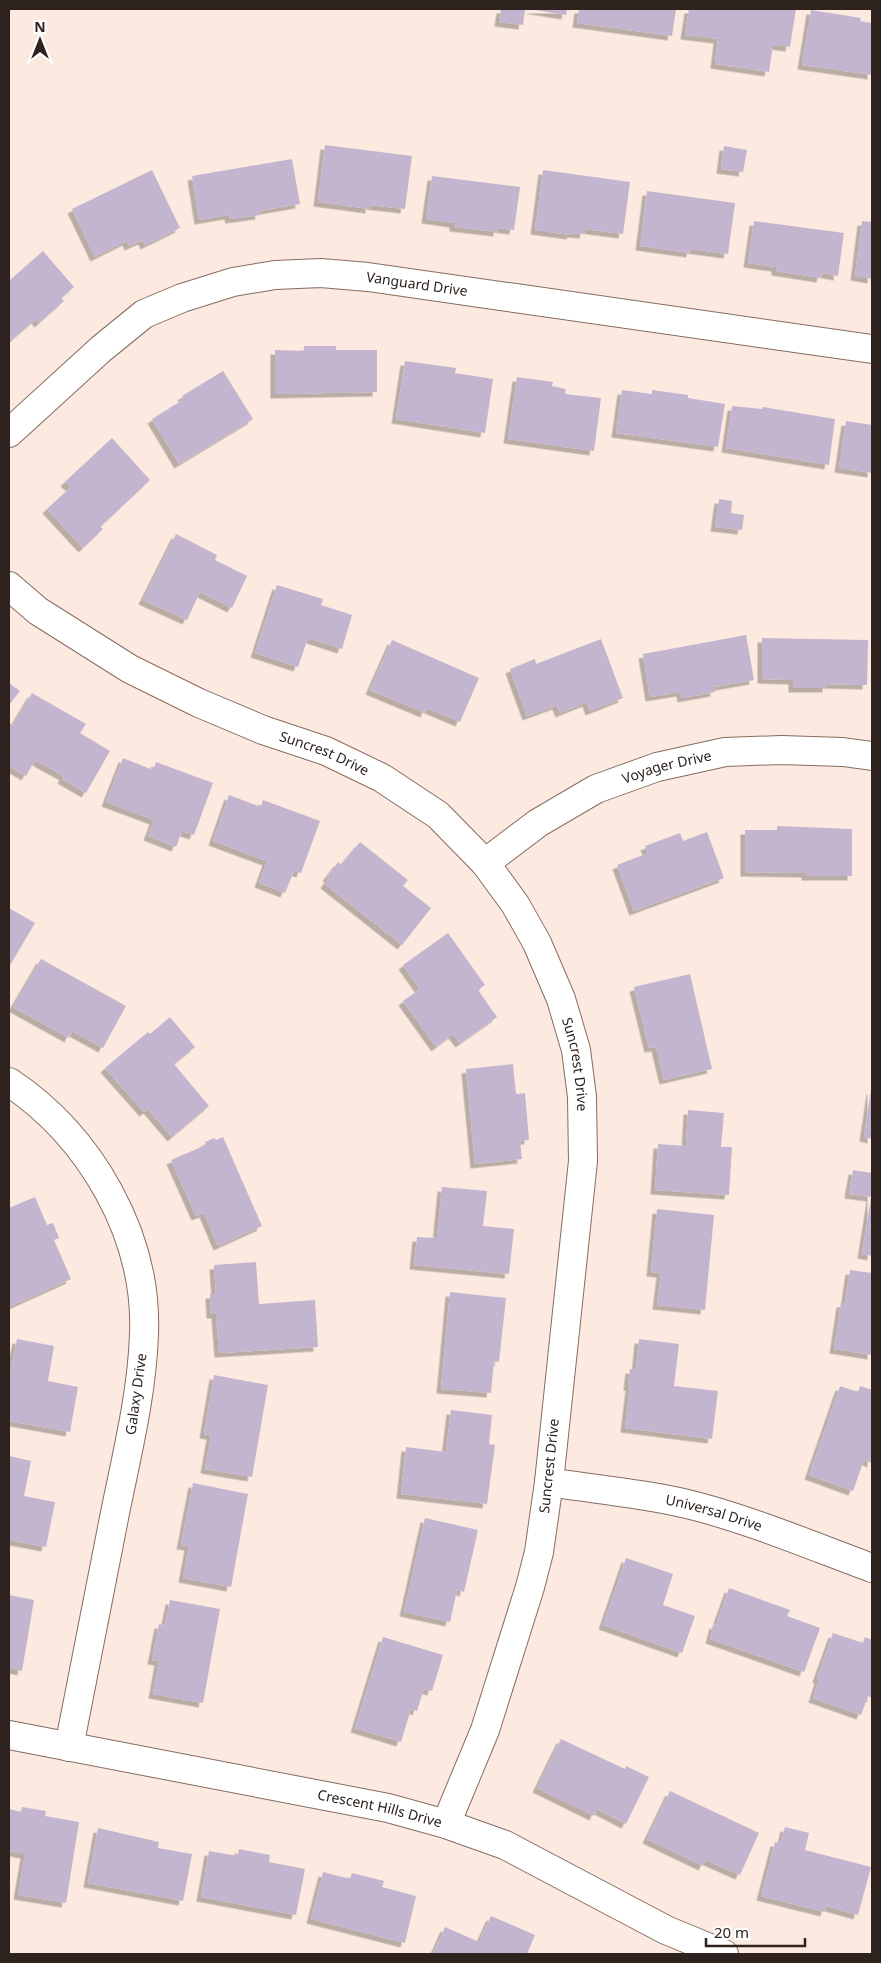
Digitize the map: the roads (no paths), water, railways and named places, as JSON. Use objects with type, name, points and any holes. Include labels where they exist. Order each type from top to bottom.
[{"type":"street","name":"Vanguard Drive","points":[[9,433],[101,349],[144,314],[182,298],[233,282],[275,275],[321,274],[368,277],[872,349]]},
{"type":"street","name":"Suncrest Drive","points":[[9,586],[38,611],[130,669],[199,703],[263,730],[326,750],[382,778],[438,815],[484,864],[515,904],[538,943],[561,999],[576,1050],[582,1097],[583,1162],[549,1482],[539,1552],[530,1587],[484,1730],[446,1824]]},
{"type":"street","name":"Voyager Drive","points":[[484,864],[538,823],[596,789],[657,767],[725,752],[798,750],[843,752],[872,756]]},
{"type":"street","name":"Galaxy Drive","points":[[9,1082],[45,1109],[73,1138],[99,1176],[122,1217],[135,1256],[143,1295],[144,1334],[136,1409],[69,1746]]},
{"type":"street","name":"Universal Drive","points":[[549,1482],[699,1507],[872,1568]]},
{"type":"street","name":"Crescent Hills Drive","points":[[9,1735],[388,1808],[446,1824],[505,1845],[666,1930],[724,1954]]}]
